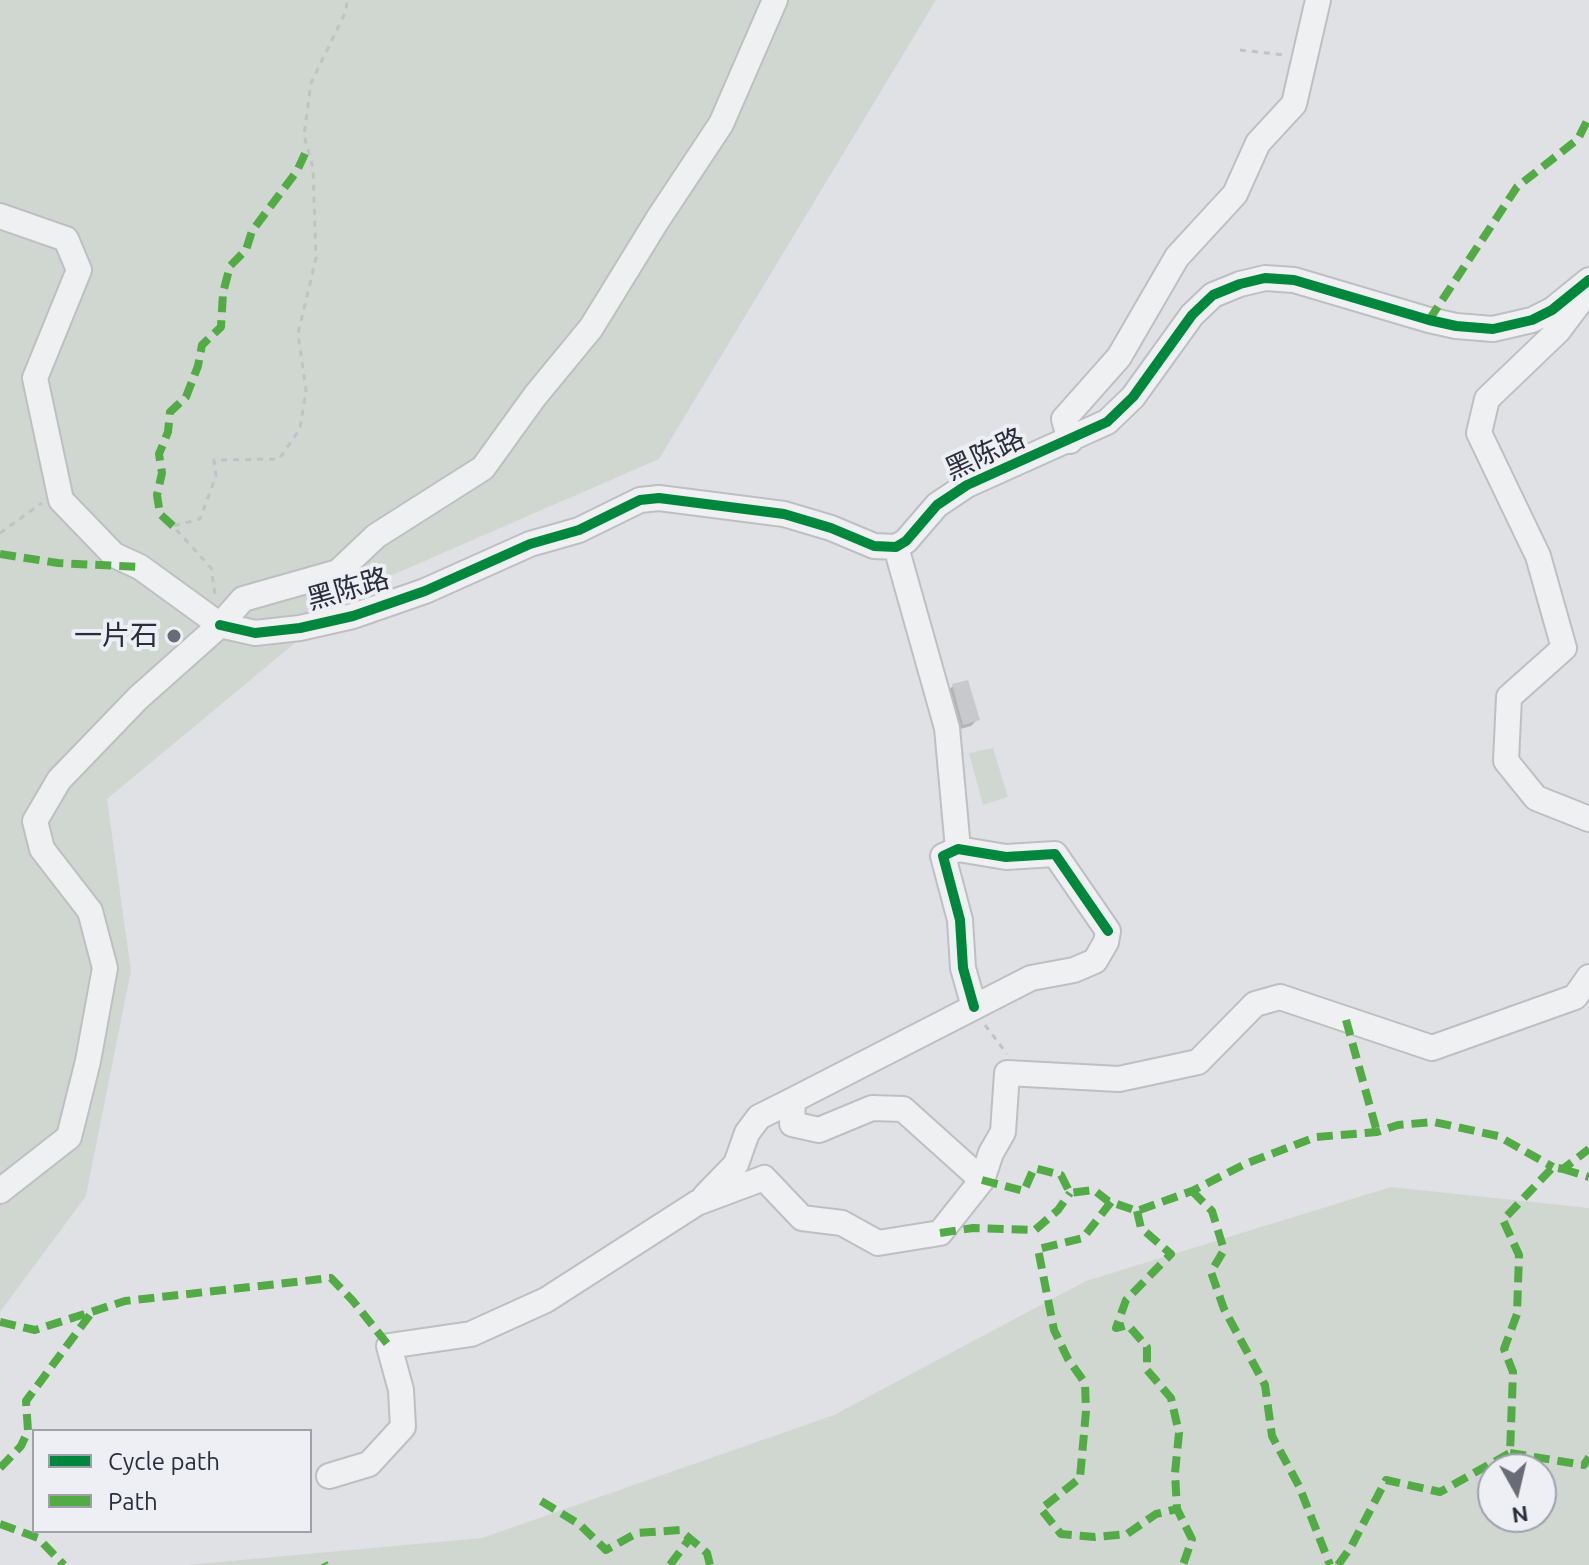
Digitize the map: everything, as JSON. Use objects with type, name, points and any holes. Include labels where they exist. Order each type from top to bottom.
[{"type":"street","points":[[0,1191],[69,1137],[88,1061],[105,968],[90,911],[42,849],[35,821],[59,780],[138,698],[220,625],[243,599],[338,572],[376,536],[483,468],[535,396],[591,328],[721,124],[775,0]]},
{"type":"street","points":[[1070,441],[1064,419],[1119,357],[1177,257],[1235,194],[1258,143],[1294,104],[1318,0]]},
{"type":"street","points":[[0,216],[66,239],[79,270],[35,378],[61,500],[114,555],[140,567],[220,625]]},
{"type":"street","name":"黑陈路","points":[[220,625],[255,633],[300,628],[353,616],[425,591],[530,544],[579,530],[640,500],[659,498],[784,514],[831,528],[874,546],[896,547],[906,541],[937,505],[967,485],[1107,422],[1133,397],[1192,315],[1213,295],[1240,284],[1265,278],[1294,280],[1429,320],[1493,329],[1532,320],[1552,310],[1589,280]]},
{"type":"street","points":[[1589,290],[1558,331],[1487,399],[1479,433],[1538,556],[1564,648],[1509,697],[1506,761],[1536,798],[1589,819]]},
{"type":"street","points":[[896,547],[947,728],[958,849]]},
{"type":"street","points":[[697,1203],[736,1164],[747,1133],[759,1117],[1031,978],[1074,970],[1095,961],[1106,942],[1108,931],[1055,854],[1006,857],[958,849],[943,856],[960,920],[963,968],[974,1007]]},
{"type":"street","points":[[329,1476],[369,1464],[403,1427],[401,1390],[389,1346],[471,1334],[546,1300],[697,1203],[764,1178],[802,1218],[842,1223],[878,1243],[940,1233],[982,1180],[991,1153],[1003,1132],[1007,1073],[1119,1079],[1198,1062],[1255,1004],[1280,997],[1432,1048],[1575,997],[1589,977]]},
{"type":"street","points":[[793,1100],[792,1124],[819,1130],[872,1108],[903,1109],[982,1180]]},
{"type":"path","points":[[220,625],[211,568],[173,526],[200,519],[216,476],[214,460],[279,459],[300,429],[306,390],[298,334],[316,258],[313,168],[304,135],[311,83],[346,11],[347,0]]},
{"type":"path","points":[[1240,50],[1305,57]]},
{"type":"path","points":[[0,533],[40,503],[61,500]]},
{"type":"shaded area","points":[[0,0],[936,0],[659,459],[360,589],[107,799],[131,971],[86,1196],[0,1312]]},
{"type":"shaded area","points":[[993,748],[1008,797],[983,805],[969,753]]},
{"type":"shaded area","points":[[1391,1187],[1589,1208],[1589,1565],[187,1565],[482,1538],[834,1415],[1086,1281]]},
{"type":"building","points":[[968,680],[980,720],[963,725],[952,684]]},
{"type":"marked path","points":[[1429,320],[1517,187],[1578,139],[1589,117]]},
{"type":"marked path","points":[[173,526],[160,514],[157,495],[162,473],[159,454],[168,432],[170,412],[186,397],[202,345],[221,327],[223,293],[230,266],[246,250],[252,231],[297,171],[308,147]]},
{"type":"marked path","points":[[0,554],[58,563],[140,567]]},
{"type":"marked path","points":[[1346,1020],[1377,1132]]},
{"type":"marked path","points":[[982,1180],[1024,1191],[1034,1168],[1061,1175],[1070,1193],[1094,1190],[1108,1201],[1137,1211],[1192,1191],[1245,1164],[1316,1137],[1377,1132],[1398,1125],[1434,1122],[1498,1136],[1553,1167]]},
{"type":"marked path","points":[[1338,1565],[1351,1547],[1386,1480],[1440,1492],[1510,1453],[1513,1372],[1504,1349],[1517,1314],[1519,1255],[1503,1220],[1553,1167],[1563,1169],[1589,1149]]},
{"type":"marked path","points":[[1563,1169],[1589,1177]]},
{"type":"marked path","points":[[1192,1191],[1212,1211],[1224,1250],[1211,1272],[1224,1309],[1265,1385],[1272,1436],[1299,1486],[1330,1565]]},
{"type":"marked path","points":[[940,1233],[973,1228],[1035,1230],[1058,1210],[1070,1193]]},
{"type":"marked path","points":[[1111,1202],[1083,1238],[1038,1249],[1054,1330],[1068,1359],[1085,1383],[1086,1411],[1080,1478],[1041,1509],[1061,1534],[1095,1537],[1127,1534],[1156,1514],[1177,1509]]},
{"type":"marked path","points":[[1137,1211],[1141,1228],[1171,1254],[1126,1300],[1116,1328],[1128,1325],[1147,1347],[1147,1370],[1171,1398],[1179,1433],[1175,1473],[1177,1509],[1192,1539],[1183,1565]]},
{"type":"marked path","points":[[0,1322],[35,1330],[125,1301],[331,1278],[389,1346]]},
{"type":"marked path","points":[[0,1468],[21,1446],[28,1431],[26,1401],[92,1312]]},
{"type":"marked path","points":[[1557,1461],[1584,1465],[1589,1457]]},
{"type":"marked path","points":[[541,1501],[579,1524],[606,1550],[637,1533],[680,1530],[707,1553],[710,1565]]},
{"type":"marked path","points":[[0,1524],[38,1538],[64,1565]]},
{"type":"marked path","points":[[670,1565],[690,1538]]},
{"type":"cycle path","points":[[220,625],[255,633],[300,628],[353,616],[425,591],[530,544],[579,530],[640,500],[659,498],[784,514],[831,528],[874,546],[896,547],[906,541],[937,505],[967,485],[1107,422],[1133,397],[1192,315],[1213,295],[1240,284],[1265,278],[1294,280],[1429,320],[1493,329],[1532,320],[1552,310],[1589,280]]},
{"type":"cycle path","points":[[974,1007],[963,968],[960,920],[943,856],[958,849],[1006,857],[1055,854],[1108,931]]},
{"type":"place","name":"一片石","points":[[174,636]]}]
